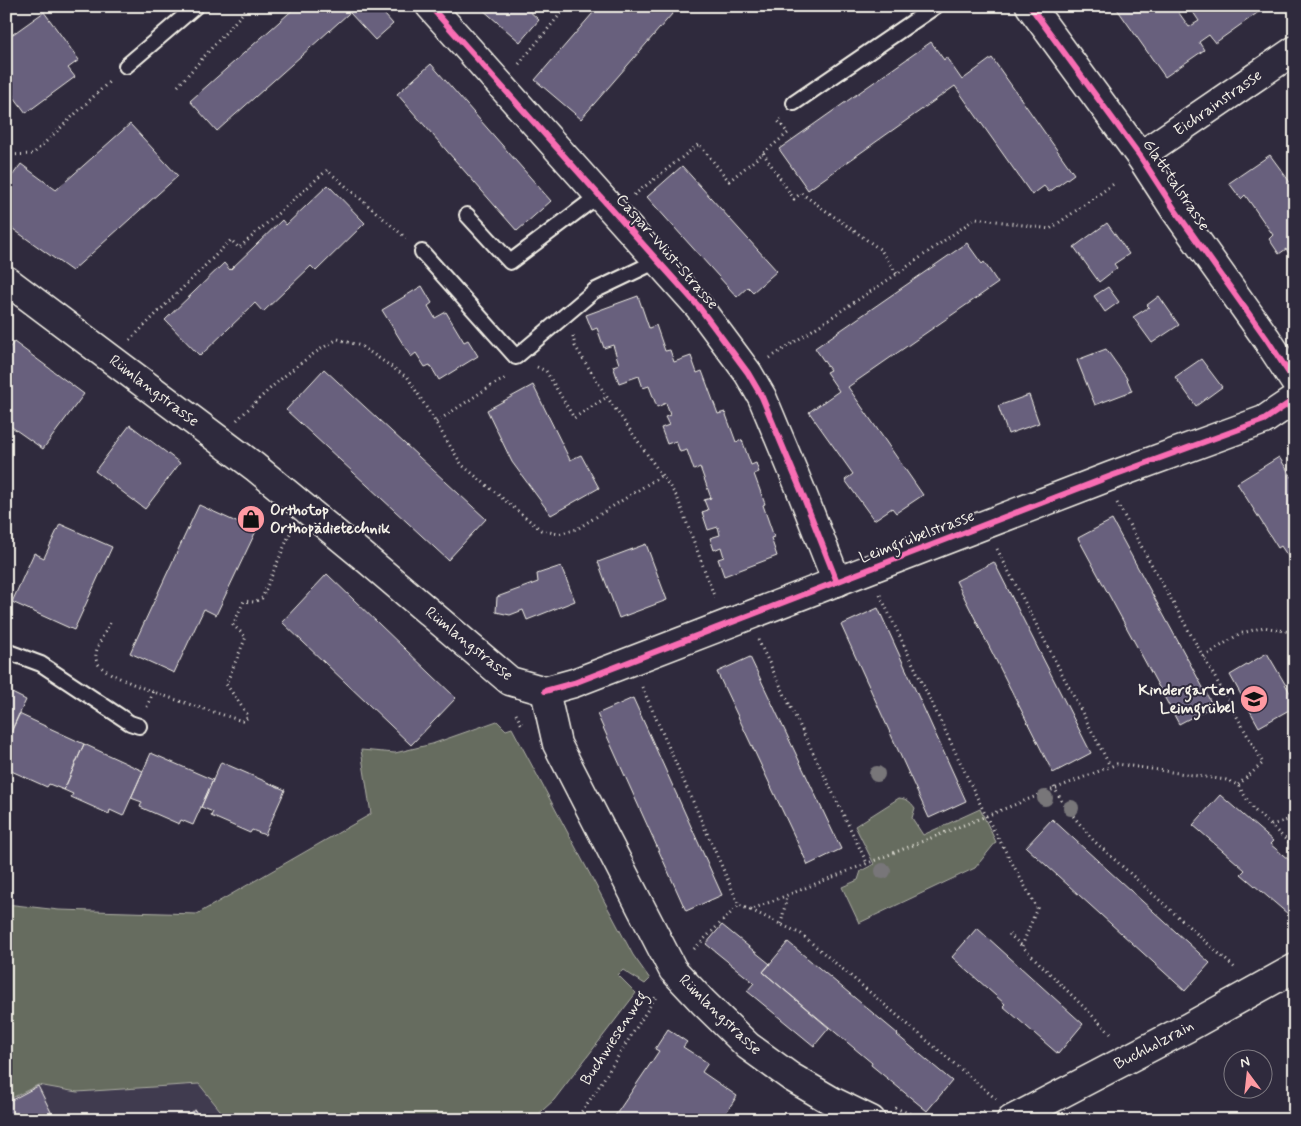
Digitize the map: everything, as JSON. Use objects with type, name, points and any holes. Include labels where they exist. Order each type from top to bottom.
[{"type":"street","name":"Caspar-Wüst-Strasse","points":[[430,6],[699,307],[752,381],[762,397],[837,582]]},
{"type":"street","name":"Glatttalstrasse","points":[[1030,6],[1140,156],[1175,210],[1295,382]]},
{"type":"street","name":"Eichrainstrasse","points":[[1140,156],[1295,50]]},
{"type":"street","name":"Rümlangstrasse","points":[[6,280],[255,467],[363,556],[510,682],[545,691],[557,744],[684,958],[703,1002],[748,1046],[791,1077],[832,1101],[881,1113]]},
{"type":"street","name":"Leimgrübelstrasse","points":[[545,691],[574,683],[1111,476],[1264,420],[1295,399]]},
{"type":"street","name":"Buchholzrain","points":[[1006,1111],[1187,1028],[1295,968]]},
{"type":"lane","points":[[126,66],[196,6]]},
{"type":"lane","points":[[794,103],[936,6]]},
{"type":"lane","points":[[467,215],[510,262],[599,195]]},
{"type":"lane","points":[[422,252],[516,357],[594,291],[657,261]]},
{"type":"lane","points":[[6,651],[41,664],[130,723],[142,720]]},
{"type":"path","points":[[178,86],[248,6]]},
{"type":"path","points":[[516,66],[567,6]]},
{"type":"path","points":[[6,155],[32,154],[126,66]]},
{"type":"path","points":[[633,197],[699,144],[729,181],[788,133],[778,121],[794,103]]},
{"type":"path","points":[[763,153],[794,199],[801,193],[836,216],[881,250],[897,274]]},
{"type":"path","points":[[128,342],[231,240],[239,248],[327,170],[422,252]]},
{"type":"path","points":[[769,359],[897,274],[976,218],[1050,229],[1115,183]]},
{"type":"path","points":[[573,334],[575,346],[607,397],[677,497],[717,606]]},
{"type":"path","points":[[235,422],[276,382],[320,348],[338,339],[361,346],[408,378],[462,465],[541,530],[558,534],[577,529],[662,475]]},
{"type":"path","points":[[532,366],[546,372],[574,418],[607,397]]},
{"type":"path","points":[[436,422],[489,387],[513,374]]},
{"type":"path","points":[[1113,496],[1263,763],[1238,786]]},
{"type":"path","points":[[110,623],[96,651],[96,661],[101,668],[110,674],[153,692],[242,721],[247,718],[247,714],[226,684],[246,637],[233,625],[244,601],[254,602],[262,598],[294,524]]},
{"type":"path","points":[[993,542],[1110,766]]},
{"type":"path","points":[[879,595],[986,816],[1036,908],[1022,946]]},
{"type":"path","points":[[1204,657],[1239,634],[1256,629],[1264,627],[1295,633]]},
{"type":"path","points":[[754,633],[867,863]]},
{"type":"path","points":[[642,686],[739,905],[801,934],[1006,1111]]},
{"type":"path","points":[[142,720],[153,692]]},
{"type":"path","points":[[750,910],[1054,787],[1117,764],[1226,780],[1238,786],[1253,809],[1295,848]]},
{"type":"path","points":[[1054,787],[1064,805],[1094,841],[1240,973]]},
{"type":"path","points":[[1271,825],[1295,818]]},
{"type":"path","points":[[781,924],[787,895]]},
{"type":"path","points":[[706,938],[739,905]]},
{"type":"path","points":[[1009,934],[1116,1038]]},
{"type":"path","points":[[881,1113],[927,1120]]},
{"type":"shaded area","points":[[199,1084],[228,1120],[6,1120],[6,1101],[38,1085],[77,1092]]},
{"type":"green space","points":[[497,721],[506,730],[512,728],[633,955],[650,979],[645,984],[623,970],[618,975],[636,993],[554,1100],[532,1120],[228,1120],[199,1084],[77,1092],[38,1085],[6,1101],[6,904],[59,910],[197,914],[371,814],[361,750],[395,753],[432,744]]},
{"type":"green space","points":[[899,798],[908,801],[915,808],[912,818],[923,835],[980,809],[996,842],[975,868],[859,923],[842,887],[858,880],[861,871],[874,864],[855,826]]},
{"type":"building","points":[[297,6],[357,6],[217,131],[190,101]]},
{"type":"building","points":[[357,6],[377,6],[393,24],[375,40],[350,13]]},
{"type":"building","points":[[484,6],[524,6],[539,20],[520,42],[482,9]]},
{"type":"building","points":[[599,6],[679,6],[581,119],[535,80]]},
{"type":"building","points":[[1115,6],[1174,6],[1189,27],[1199,21],[1189,6],[1267,6],[1215,43],[1209,35],[1199,42],[1204,50],[1165,77]]},
{"type":"building","points":[[44,12],[79,60],[68,68],[75,77],[26,113],[6,86],[6,39]]},
{"type":"building","points":[[931,42],[944,60],[946,57],[962,80],[992,58],[1074,174],[1049,192],[1044,186],[1032,195],[955,86],[808,190],[779,149]]},
{"type":"building","points":[[431,64],[551,201],[517,231],[397,94]]},
{"type":"building","points":[[130,124],[178,176],[72,271],[6,224],[6,184],[21,164],[56,190]]},
{"type":"building","points":[[1270,155],[1295,189],[1295,261],[1286,249],[1279,254],[1269,239],[1273,235],[1245,195],[1241,199],[1229,183]]},
{"type":"building","points":[[682,166],[777,271],[753,292],[748,287],[737,297],[647,197]]},
{"type":"building","points":[[328,185],[365,223],[316,271],[311,266],[263,312],[255,303],[200,356],[165,320],[224,263],[230,270],[282,220],[286,225]]},
{"type":"building","points":[[1107,223],[1129,254],[1114,264],[1117,268],[1099,282],[1074,247]]},
{"type":"building","points":[[967,243],[982,264],[984,262],[998,283],[848,387],[923,495],[896,513],[892,508],[874,520],[845,480],[853,474],[809,412],[839,391],[826,372],[830,370],[815,348]]},
{"type":"building","points":[[422,286],[432,303],[428,306],[435,318],[446,312],[464,342],[468,340],[478,356],[439,380],[430,365],[425,367],[416,353],[411,357],[382,310]]},
{"type":"building","points":[[1108,287],[1119,302],[1105,312],[1094,296]]},
{"type":"building","points":[[638,296],[649,328],[656,325],[665,351],[670,350],[674,362],[691,356],[697,373],[702,371],[718,414],[725,412],[736,442],[742,440],[751,465],[756,463],[759,472],[754,474],[765,504],[763,505],[774,537],[771,538],[777,556],[724,576],[718,559],[724,557],[721,547],[714,550],[710,538],[720,535],[718,527],[708,530],[702,512],[708,510],[704,500],[711,498],[700,467],[694,470],[687,450],[680,452],[676,441],[667,444],[661,428],[669,425],[665,417],[670,415],[666,403],[657,407],[649,386],[643,388],[639,376],[619,383],[613,366],[619,364],[613,345],[604,348],[597,328],[592,330],[586,315]]},
{"type":"building","points":[[1159,296],[1179,325],[1152,343],[1133,317],[1149,307],[1147,305]]},
{"type":"building","points":[[14,342],[84,394],[43,449],[6,423],[6,352]]},
{"type":"building","points":[[1106,349],[1126,377],[1132,391],[1095,405],[1077,360]]},
{"type":"building","points":[[1201,359],[1222,387],[1196,406],[1175,377]]},
{"type":"building","points":[[324,369],[486,519],[448,560],[286,410]]},
{"type":"building","points":[[533,385],[570,460],[581,455],[599,488],[551,515],[512,462],[487,410]]},
{"type":"building","points":[[1029,395],[1039,423],[1008,434],[998,406]]},
{"type":"building","points":[[130,425],[180,463],[145,509],[95,471]]},
{"type":"building","points":[[1279,457],[1295,482],[1295,567],[1281,546],[1278,548],[1237,483]]},
{"type":"building","points":[[199,505],[256,531],[216,615],[204,609],[174,673],[130,653]]},
{"type":"building","points":[[1112,520],[1213,706],[1179,724],[1078,538]]},
{"type":"building","points":[[60,524],[112,547],[74,630],[12,602],[34,553],[44,558]]},
{"type":"building","points":[[646,544],[667,600],[619,618],[598,562]]},
{"type":"building","points":[[994,562],[1091,753],[1053,773],[956,581]]},
{"type":"building","points":[[561,566],[575,601],[527,620],[523,610],[510,615],[496,612],[497,597],[538,582],[537,574]]},
{"type":"building","points":[[327,574],[456,698],[411,745],[282,622]]},
{"type":"building","points":[[878,608],[966,801],[929,818],[841,625]]},
{"type":"building","points":[[1267,653],[1295,701],[1295,712],[1291,714],[1289,710],[1259,727],[1230,675]]},
{"type":"building","points":[[750,657],[841,849],[808,865],[717,672]]},
{"type":"building","points":[[6,690],[26,700],[6,743]]},
{"type":"building","points":[[633,698],[722,895],[686,911],[597,714]]},
{"type":"building","points":[[19,714],[84,744],[64,790],[49,784],[47,787],[9,770],[11,766],[6,764],[6,743]]},
{"type":"building","points":[[84,744],[143,771],[123,816],[110,810],[109,814],[71,797],[73,794],[64,790]]},
{"type":"building","points":[[151,753],[213,780],[193,825],[181,820],[179,824],[140,807],[142,802],[131,798]]},
{"type":"building","points":[[221,762],[285,790],[265,835],[252,830],[250,833],[211,816],[213,812],[201,807]]},
{"type":"building","points":[[1220,795],[1273,841],[1270,844],[1295,865],[1295,920],[1241,874],[1245,870],[1193,825]]},
{"type":"building","points":[[1052,819],[1210,963],[1185,991],[1026,847]]},
{"type":"building","points":[[722,925],[770,964],[763,972],[829,1028],[814,1046],[747,991],[754,983],[706,944]]},
{"type":"building","points":[[977,928],[1083,1024],[1058,1054],[1003,1006],[1005,1004],[952,957]]},
{"type":"building","points":[[788,942],[952,1081],[927,1111],[763,972]]},
{"type":"building","points":[[668,1029],[687,1042],[683,1047],[708,1063],[702,1072],[737,1096],[721,1120],[622,1120],[615,1116],[659,1051],[655,1049]]},
{"type":"building","points":[[38,1086],[55,1120],[6,1120],[6,1103]]},
{"type":"building","points":[[195,1110],[200,1120],[176,1120]]},
{"type":"cycle path","points":[[430,6],[699,307],[748,373],[762,397],[837,582]]},
{"type":"cycle path","points":[[1030,6],[1140,156],[1175,210],[1295,382]]},
{"type":"cycle path","points":[[545,691],[574,683],[1111,476],[1264,420],[1295,399]]},
{"type":"place","name":"Orthotop Orthopädietechnik","points":[[251,519]]},
{"type":"place","name":"Kindergarten Leimgrübel","points":[[1254,699]]}]
